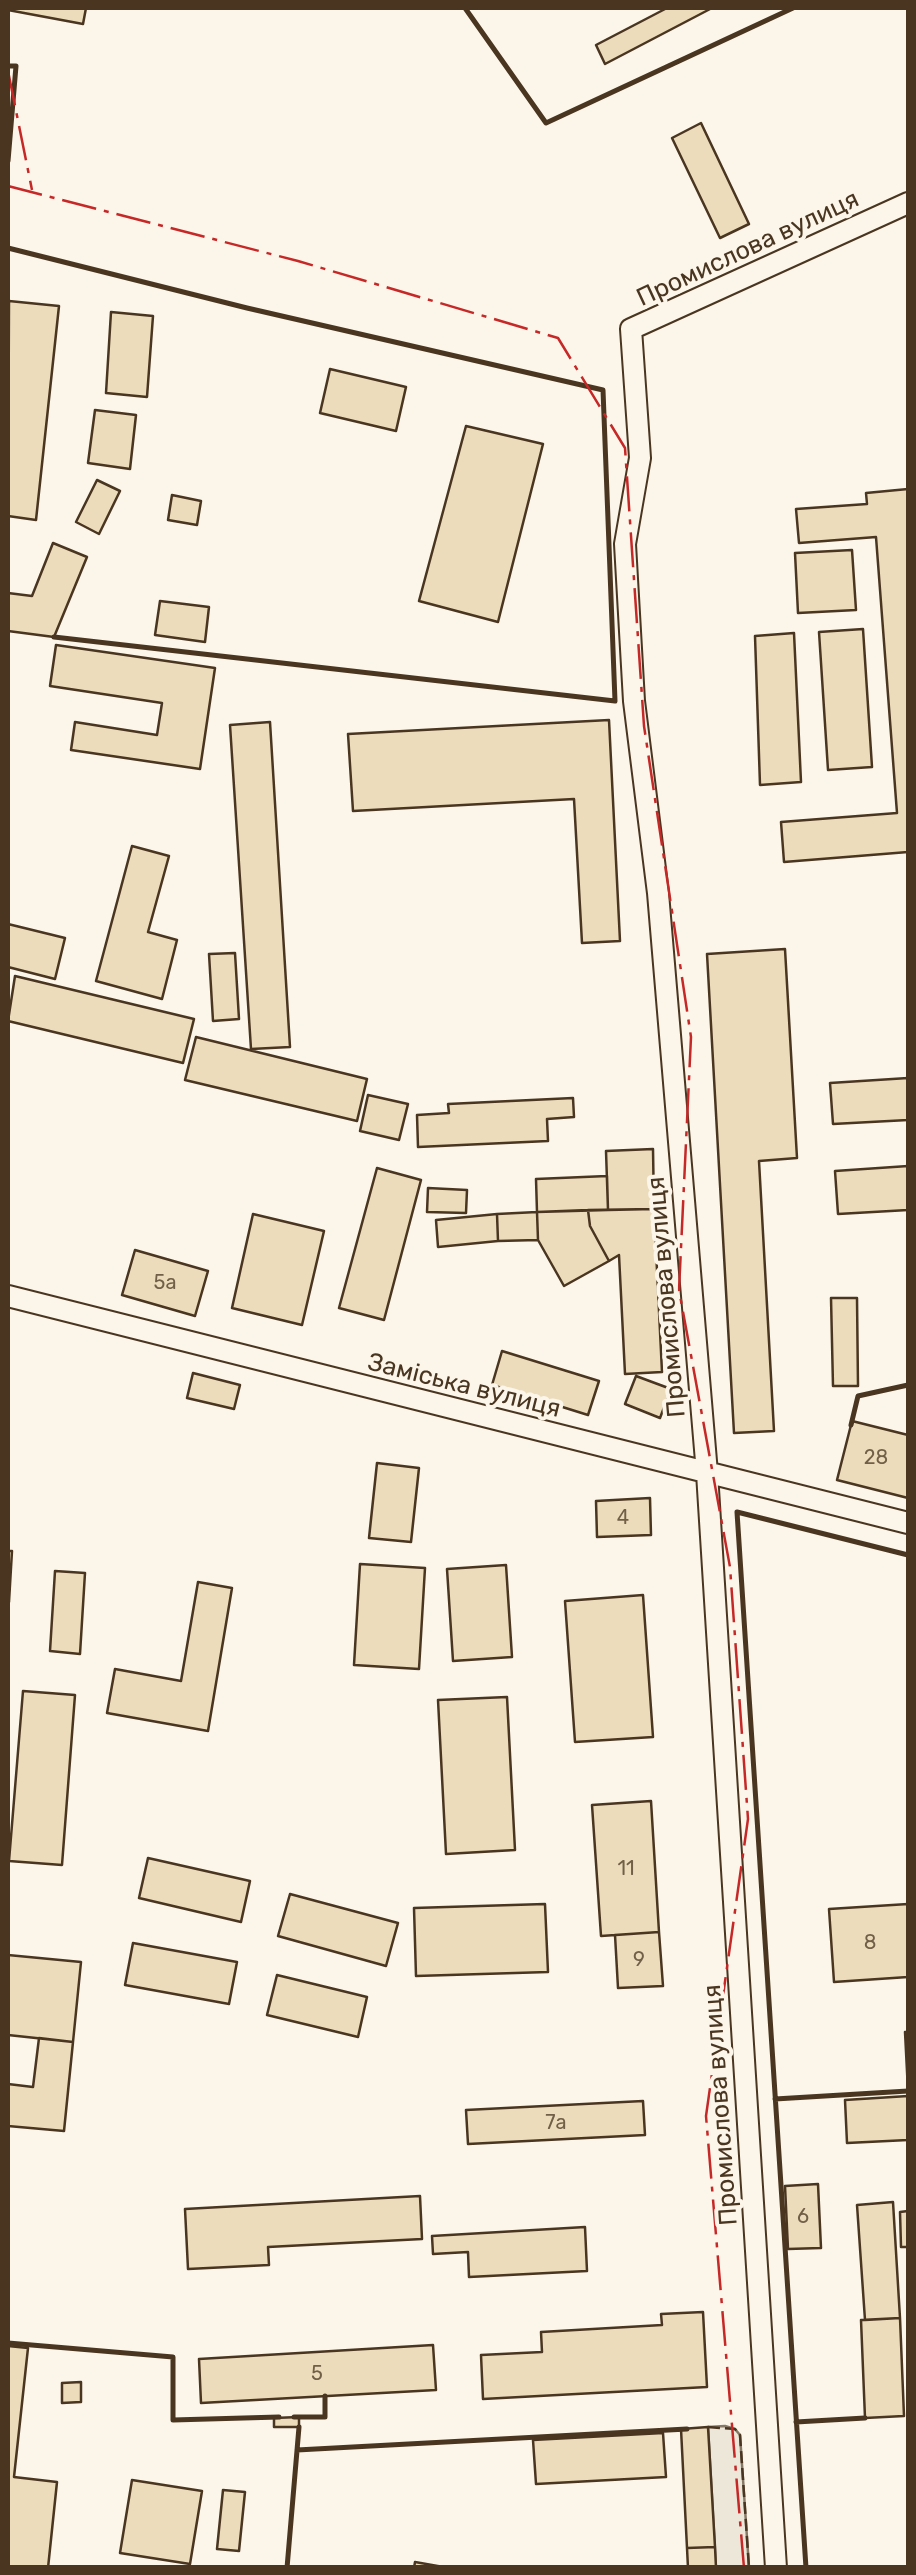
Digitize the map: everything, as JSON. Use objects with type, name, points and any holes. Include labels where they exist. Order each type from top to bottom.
[{"type":"street","name":"Промислова вулиця","points":[[776,2568],[707,1473],[658,893],[634,700],[625,544],[640,458],[631,330],[908,203]]},
{"type":"street","name":"Заміська вулиця","points":[[8,1296],[908,1523]]},
{"type":"shaded area","points":[[725,2426],[740,2435],[749,2567],[716,2567],[708,2427]]},
{"type":"building","points":[[8,8],[86,8],[83,24]]},
{"type":"building","points":[[667,8],[712,8],[605,64],[596,45]]},
{"type":"building","points":[[701,123],[749,224],[720,238],[672,138]]},
{"type":"building","points":[[9,301],[59,306],[36,520],[8,516]]},
{"type":"building","points":[[111,312],[153,316],[147,397],[106,393]]},
{"type":"building","points":[[330,369],[406,387],[396,431],[320,413]]},
{"type":"building","points":[[95,410],[136,415],[130,469],[88,463]]},
{"type":"building","points":[[466,426],[543,444],[498,622],[419,601]]},
{"type":"building","points":[[97,480],[120,491],[99,534],[76,522]]},
{"type":"building","points":[[908,489],[908,852],[784,862],[781,822],[897,813],[876,537],[799,543],[796,509],[867,504],[866,493]]},
{"type":"building","points":[[172,495],[201,501],[197,525],[168,520]]},
{"type":"building","points":[[53,543],[87,557],[54,637],[8,631],[8,593],[32,596]]},
{"type":"building","points":[[852,550],[856,610],[798,613],[795,553]]},
{"type":"building","points":[[160,601],[209,607],[205,642],[155,635]]},
{"type":"building","points":[[863,629],[872,767],[828,770],[819,632]]},
{"type":"building","points":[[794,633],[801,782],[760,785],[755,636]]},
{"type":"building","points":[[56,645],[215,668],[200,769],[71,750],[75,722],[157,735],[162,703],[50,686]]},
{"type":"building","points":[[609,720],[620,941],[582,943],[574,799],[353,811],[348,734]]},
{"type":"building","points":[[270,722],[290,1047],[251,1049],[230,725]]},
{"type":"building","points":[[132,846],[169,856],[148,932],[177,940],[162,999],[96,981]]},
{"type":"building","points":[[8,924],[65,938],[55,979],[8,967]]},
{"type":"building","points":[[785,949],[797,1158],[759,1161],[774,1431],[734,1433],[707,954]]},
{"type":"building","points":[[235,953],[239,1019],[213,1021],[209,954]]},
{"type":"building","points":[[15,976],[194,1019],[183,1063],[8,1021]]},
{"type":"building","points":[[196,1037],[367,1079],[357,1121],[185,1080]]},
{"type":"building","points":[[908,1078],[908,1120],[833,1124],[830,1083]]},
{"type":"building","points":[[368,1095],[408,1104],[399,1140],[360,1131]]},
{"type":"building","points":[[573,1098],[574,1117],[547,1119],[548,1141],[418,1147],[417,1115],[449,1113],[448,1104]]},
{"type":"building","points":[[653,1149],[654,1209],[608,1210],[606,1151]]},
{"type":"building","points":[[908,1166],[908,1210],[838,1214],[835,1171]]},
{"type":"building","points":[[377,1168],[421,1180],[384,1320],[339,1308]]},
{"type":"building","points":[[607,1176],[608,1210],[537,1212],[536,1179]]},
{"type":"building","points":[[428,1188],[467,1190],[466,1213],[427,1212]]},
{"type":"building","points":[[654,1209],[662,1372],[625,1374],[619,1255],[609,1261],[590,1226],[588,1210]]},
{"type":"building","points":[[588,1210],[590,1226],[609,1261],[564,1286],[538,1240],[537,1212]]},
{"type":"building","points":[[537,1212],[538,1240],[498,1241],[497,1214]]},
{"type":"building","points":[[253,1214],[324,1231],[302,1325],[232,1308]]},
{"type":"building","points":[[497,1214],[498,1241],[438,1247],[436,1220]]},
{"type":"building","points":[[135,1250],[208,1271],[195,1316],[122,1295]]},
{"type":"building","points":[[831,1298],[857,1298],[858,1386],[833,1386]]},
{"type":"building","points":[[502,1351],[599,1381],[588,1415],[492,1385]]},
{"type":"building","points":[[193,1373],[240,1385],[234,1409],[187,1398]]},
{"type":"building","points":[[636,1376],[671,1389],[660,1418],[625,1404]]},
{"type":"building","points":[[852,1421],[908,1435],[908,1498],[837,1480]]},
{"type":"building","points":[[377,1463],[419,1468],[411,1542],[369,1538]]},
{"type":"building","points":[[650,1498],[651,1535],[597,1537],[596,1501]]},
{"type":"building","points":[[8,1551],[12,1551],[9,1602],[8,1601]]},
{"type":"building","points":[[360,1564],[425,1568],[419,1669],[354,1665]]},
{"type":"building","points":[[506,1565],[512,1657],[453,1661],[447,1569]]},
{"type":"building","points":[[55,1571],[85,1573],[80,1654],[50,1651]]},
{"type":"building","points":[[198,1582],[232,1588],[208,1731],[107,1713],[115,1669],[181,1681]]},
{"type":"building","points":[[643,1595],[653,1737],[575,1742],[565,1601]]},
{"type":"building","points":[[23,1691],[75,1695],[62,1865],[9,1861]]},
{"type":"building","points":[[507,1697],[515,1850],[446,1854],[438,1700]]},
{"type":"building","points":[[651,1801],[659,1932],[601,1936],[592,1805]]},
{"type":"building","points":[[148,1858],[250,1881],[241,1922],[139,1898]]},
{"type":"building","points":[[290,1894],[398,1923],[386,1966],[278,1936]]},
{"type":"building","points":[[545,1904],[548,1972],[416,1976],[414,1908]]},
{"type":"building","points":[[908,1904],[908,1977],[834,1982],[829,1909]]},
{"type":"building","points":[[659,1932],[663,1986],[618,1988],[615,1935]]},
{"type":"building","points":[[133,1943],[237,1962],[229,2004],[125,1985]]},
{"type":"building","points":[[8,1955],[81,1962],[73,2042],[8,2035]]},
{"type":"building","points":[[277,1975],[367,1997],[358,2037],[267,2015]]},
{"type":"building","points":[[905,2032],[908,2032],[908,2091]]},
{"type":"building","points":[[39,2038],[73,2042],[64,2131],[8,2126],[8,2084],[33,2087]]},
{"type":"building","points":[[908,2096],[908,2140],[847,2143],[845,2100]]},
{"type":"building","points":[[643,2101],[645,2135],[468,2144],[466,2110]]},
{"type":"building","points":[[818,2184],[821,2248],[788,2249],[785,2186]]},
{"type":"building","points":[[420,2196],[422,2239],[268,2247],[269,2265],[188,2269],[185,2209]]},
{"type":"building","points":[[893,2202],[900,2318],[865,2320],[857,2205]]},
{"type":"building","points":[[908,2211],[908,2247],[901,2247],[900,2212]]},
{"type":"building","points":[[585,2227],[587,2271],[469,2277],[468,2252],[433,2254],[432,2236]]},
{"type":"building","points":[[703,2312],[707,2387],[483,2399],[481,2355],[542,2352],[541,2332],[662,2325],[661,2314]]},
{"type":"building","points":[[900,2318],[904,2416],[865,2418],[861,2320]]},
{"type":"building","points":[[433,2345],[436,2390],[201,2403],[199,2359]]},
{"type":"building","points":[[8,2346],[28,2348],[14,2477],[57,2482],[48,2568],[8,2568]]},
{"type":"building","points":[[81,2382],[81,2402],[62,2403],[62,2383]]},
{"type":"building","points":[[299,2417],[299,2427],[274,2427],[274,2418]]},
{"type":"building","points":[[708,2427],[715,2547],[687,2548],[681,2429]]},
{"type":"building","points":[[663,2433],[666,2477],[536,2484],[533,2440]]},
{"type":"building","points":[[132,2480],[202,2491],[190,2564],[120,2553]]},
{"type":"building","points":[[223,2490],[245,2492],[239,2551],[217,2549]]},
{"type":"building","points":[[715,2547],[716,2568],[688,2568],[687,2548]]},
{"type":"building","points":[[415,2562],[449,2568],[414,2568]]},
{"type":"fence","points":[[708,2427],[735,2429],[740,2435],[749,2568]]},
{"type":"wall","points":[[465,8],[546,123],[793,8]]},
{"type":"wall","points":[[8,66],[16,66],[8,161]]},
{"type":"wall","points":[[8,248],[603,390],[615,701],[54,637]]},
{"type":"wall","points":[[851,1425],[858,1396],[908,1385]]},
{"type":"wall","points":[[806,2568],[737,1512],[908,1555]]},
{"type":"wall","points":[[775,2099],[908,2091]]},
{"type":"wall","points":[[8,2343],[173,2357],[173,2420],[279,2417]]},
{"type":"wall","points":[[294,2417],[325,2417],[325,2396]]},
{"type":"wall","points":[[796,2422],[865,2418]]},
{"type":"wall","points":[[287,2568],[299,2427]]},
{"type":"wall","points":[[297,2450],[687,2429]]},
{"type":"power","points":[[8,71],[32,190]]},
{"type":"power","points":[[8,186],[298,261],[558,338],[625,448],[644,726],[691,1037],[679,1290],[730,1567],[748,1819],[706,2116],[744,2568]]}]
